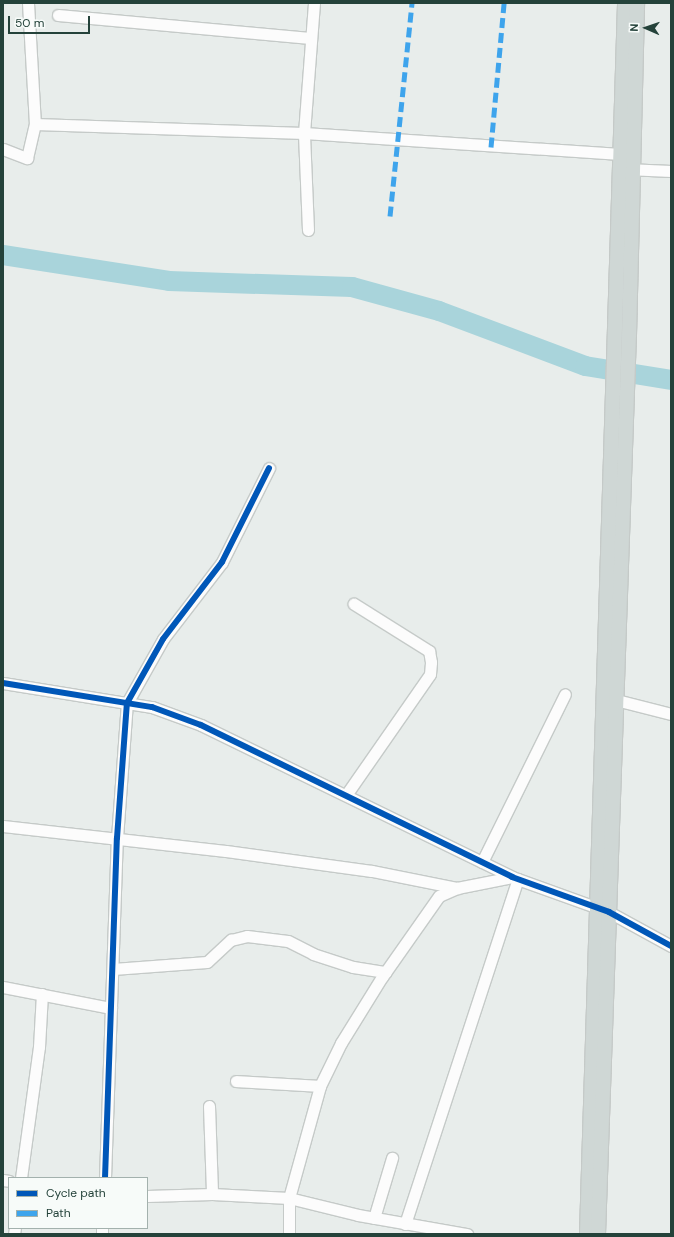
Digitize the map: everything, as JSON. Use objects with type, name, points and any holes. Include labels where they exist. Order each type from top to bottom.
[{"type":"main road","points":[[587,1234],[603,910],[616,700],[629,335],[626,169],[620,154],[625,3]]},
{"type":"main road","points":[[598,1234],[614,335],[637,3]]},
{"type":"street","points":[[3,149],[28,158],[35,124],[28,3]]},
{"type":"street","points":[[308,230],[304,132],[310,38],[314,3]]},
{"type":"street","points":[[58,15],[310,38]]},
{"type":"street","points":[[35,124],[304,132],[620,154]]},
{"type":"street","points":[[626,169],[671,171]]},
{"type":"street","points":[[105,1177],[117,838],[127,703],[163,639],[222,562],[269,468]]},
{"type":"street","points":[[346,795],[430,674],[431,662],[429,651],[354,604]]},
{"type":"street","points":[[3,683],[152,707],[202,725],[515,878],[603,910],[671,946]]},
{"type":"street","points":[[482,862],[565,694]]},
{"type":"street","points":[[616,700],[671,714]]},
{"type":"street","points":[[3,826],[117,838],[372,871],[457,888]]},
{"type":"street","points":[[289,1234],[289,1198],[320,1086],[341,1043],[386,972],[439,896],[457,888],[515,878]]},
{"type":"street","points":[[405,1224],[515,878]]},
{"type":"street","points":[[113,969],[207,962],[232,940],[247,936],[288,941],[313,954],[353,967],[386,972]]},
{"type":"street","points":[[3,987],[111,1008]]},
{"type":"street","points":[[21,1177],[39,1047],[42,994]]},
{"type":"street","points":[[236,1081],[320,1086]]},
{"type":"street","points":[[209,1106],[212,1194]]},
{"type":"street","points":[[374,1218],[392,1158]]},
{"type":"street","points":[[148,1196],[212,1194],[289,1198],[374,1218],[467,1234]]},
{"type":"waterway","points":[[3,255],[169,281],[352,287],[439,311],[585,366],[671,380]]},
{"type":"marked path","points":[[390,216],[412,3]]},
{"type":"marked path","points":[[491,147],[504,3]]},
{"type":"cycle path","points":[[105,1177],[117,838],[127,703],[163,639],[222,562],[269,468]]},
{"type":"cycle path","points":[[3,683],[152,707],[201,725],[512,877],[609,912],[671,946]]}]
